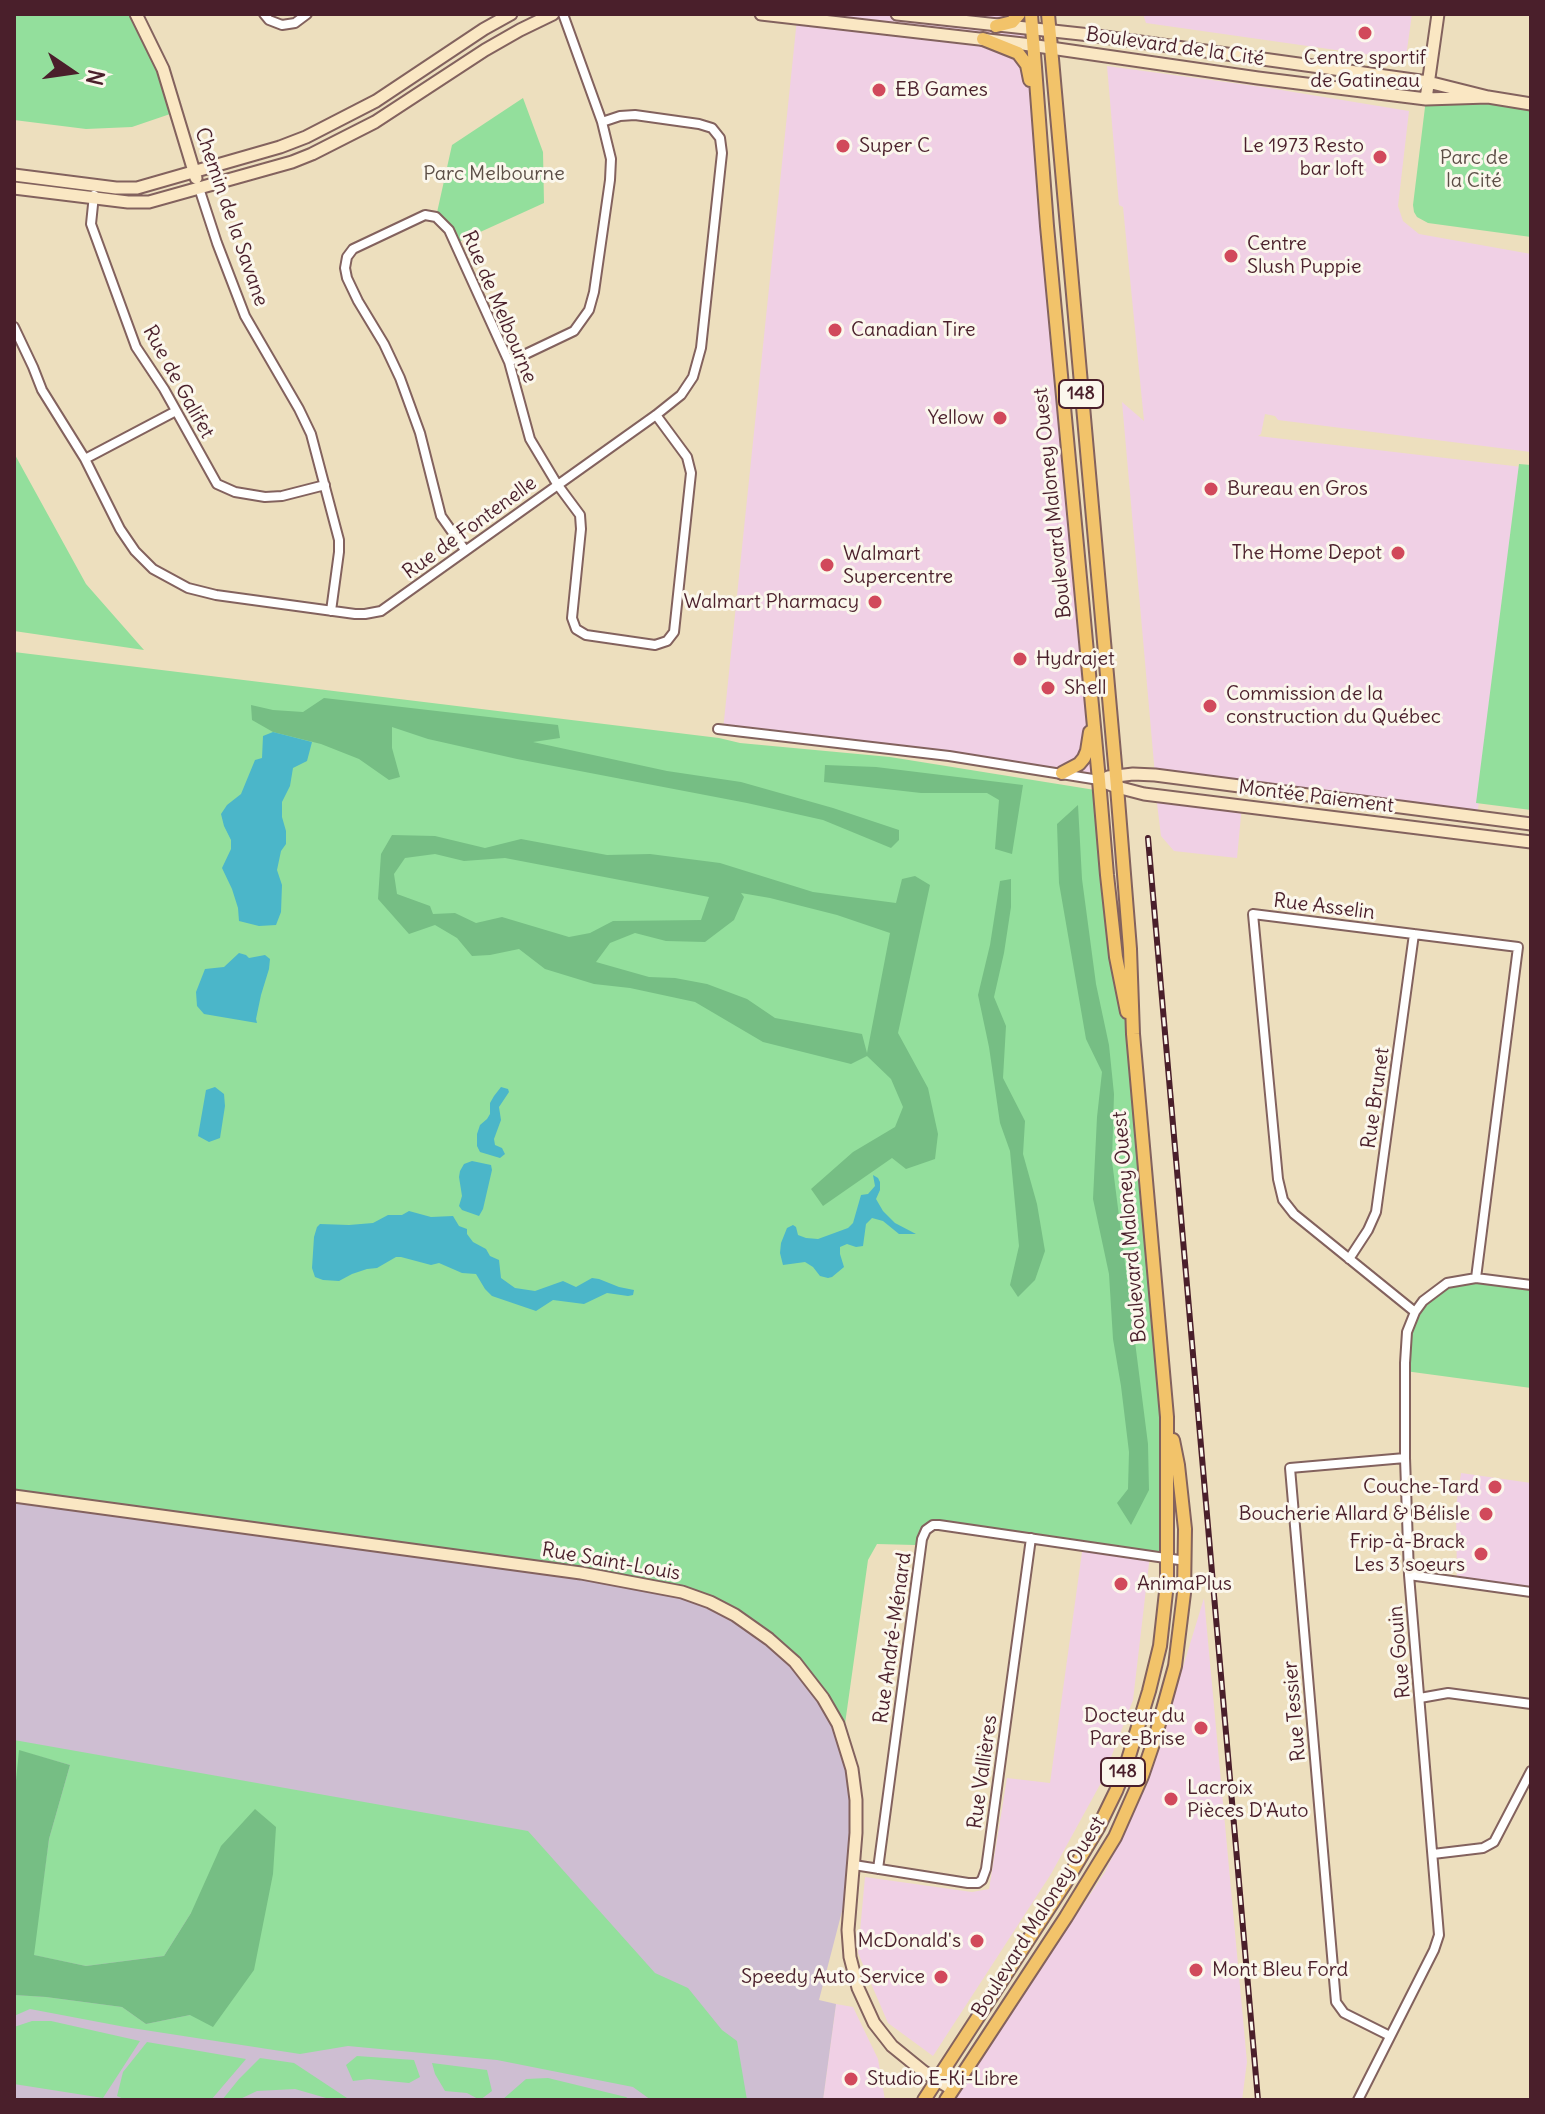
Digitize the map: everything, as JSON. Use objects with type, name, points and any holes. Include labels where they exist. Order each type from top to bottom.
[{"type":"main road","points":[[996,26],[1012,22],[1019,14]]},
{"type":"main road","name":"Boulevard Maloney Ouest","points":[[1031,14],[1058,356],[1111,920],[1122,990],[1133,1034]]},
{"type":"main road","name":"Boulevard Maloney Ouest","points":[[924,2100],[1082,1856],[1116,1791],[1139,1724],[1160,1646],[1168,1557],[1167,1417],[1133,1034],[1130,949],[1116,781],[1048,14]]},
{"type":"main road","points":[[983,39],[1012,49],[1022,58],[1029,72],[1039,130]]},
{"type":"main road","points":[[1062,773],[1079,764],[1087,751],[1091,697]]},
{"type":"main road","name":"Boulevard Maloney Ouest","points":[[949,2095],[1113,1841],[1129,1809],[1155,1738],[1175,1666],[1186,1561],[1180,1475],[1167,1417]]},
{"type":"street","name":"Chemin de la Savane","points":[[136,14],[163,69],[217,243],[245,316],[305,420],[339,540],[331,611]]},
{"type":"street","points":[[264,14],[276,24],[289,25],[307,14]]},
{"type":"street","points":[[14,188],[94,192],[137,188],[280,147],[376,101],[511,14]]},
{"type":"street","points":[[14,175],[128,202],[149,202],[199,188],[312,154],[375,122],[504,38],[553,14]]},
{"type":"street","points":[[509,362],[567,335],[579,325],[589,310],[594,292],[611,167],[610,151],[563,14]]},
{"type":"street","name":"Boulevard de la Cité","points":[[761,14],[1033,45],[1426,99],[1488,97]]},
{"type":"street","name":"Boulevard de la Cité","points":[[897,14],[1049,31],[1428,82],[1531,104]]},
{"type":"street","points":[[1426,99],[1438,14]]},
{"type":"street","points":[[1258,78],[1260,59]]},
{"type":"street","name":"Rue de Fontenelle","points":[[14,327],[42,390],[85,459],[128,540],[144,561],[163,576],[200,592],[331,611],[365,614],[381,611],[672,403],[697,368],[722,145],[720,138],[712,128],[699,124],[627,115],[602,122]]},
{"type":"street","name":"Rue de Galifet","points":[[94,192],[91,224],[136,347],[213,477],[222,488],[265,497],[325,485]]},
{"type":"street","name":"Rue de Melbourne","points":[[465,550],[441,516],[420,433],[400,378],[347,278],[345,268],[350,253],[359,246],[419,217],[431,215],[442,220],[456,243],[509,362],[530,439],[582,520],[573,623],[580,633],[592,637],[655,645],[667,641],[676,624],[691,473],[687,457],[656,415]]},
{"type":"street","points":[[85,459],[176,411]]},
{"type":"street","name":"Montée Paiement","points":[[718,729],[949,756],[1099,780],[1116,781],[1155,775],[1531,824]]},
{"type":"street","name":"Montée Paiement","points":[[1116,781],[1156,795],[1531,842]]},
{"type":"street","name":"Rue Asselin","points":[[1415,1312],[1287,1207],[1280,1190],[1253,914],[1518,947],[1476,1278]]},
{"type":"street","name":"Rue Brunet","points":[[1349,1259],[1376,1212],[1414,934]]},
{"type":"street","points":[[1415,1312],[1430,1294],[1447,1283],[1476,1278],[1531,1285]]},
{"type":"street","name":"Rue Gouin","points":[[1358,2100],[1439,1935],[1409,1575],[1405,1458],[1406,1344],[1415,1312]]},
{"type":"street","name":"Rue Tessier","points":[[1390,2036],[1344,2013],[1336,2002],[1290,1468],[1405,1458]]},
{"type":"street","name":"Rue Saint-Louis","points":[[14,1496],[581,1573],[682,1592],[710,1602],[748,1623],[778,1646],[814,1685],[843,1738],[855,1785],[857,1818],[848,1930],[850,1957],[858,1988],[883,2035],[912,2063],[937,2080],[949,2095]]},
{"type":"street","name":"Rue André-Ménard","points":[[878,1869],[923,1534],[929,1527],[939,1525],[1186,1561]]},
{"type":"street","name":"Rue Vallières","points":[[854,1865],[973,1883],[982,1880],[985,1875],[1031,1538]]},
{"type":"street","points":[[1409,1575],[1531,1592]]},
{"type":"street","points":[[1420,1698],[1448,1693],[1531,1704]]},
{"type":"street","points":[[1433,1854],[1483,1848],[1494,1842],[1531,1771]]},
{"type":"shaded area","points":[[787,14],[1031,14],[1099,780],[723,730],[797,19]]},
{"type":"shaded area","points":[[1143,14],[1412,14],[1406,57],[1399,59],[1146,23]]},
{"type":"shaded area","points":[[1107,66],[1409,111],[1398,206],[1403,221],[1419,234],[1531,254],[1531,452],[1278,420],[1265,414],[1258,436],[1522,467],[1477,817],[1155,775],[1122,402],[1144,421],[1123,207],[1119,205]]},
{"type":"shaded area","points":[[1156,795],[1242,805],[1237,858],[1174,851],[1161,836]]},
{"type":"shaded area","points":[[1461,1473],[1531,1483],[1531,1592],[1457,1582],[1456,1506]]},
{"type":"shaded area","points":[[14,1496],[581,1573],[696,1596],[748,1623],[823,1698],[855,1785],[854,1865],[819,2000],[836,2004],[823,2100],[14,2100]]},
{"type":"shaded area","points":[[1083,1545],[1150,1555],[1133,1700],[1102,1781],[1051,1874],[933,2056],[888,2023],[858,1953],[865,1877],[972,1892],[989,1889],[1007,1778],[1050,1783]]},
{"type":"shaded area","points":[[1204,1598],[1247,2062],[1242,2100],[953,2100],[1105,1872],[1148,1782]]},
{"type":"shaded area","points":[[836,2004],[853,2007],[878,2059],[885,2100],[823,2100]]},
{"type":"green space","points":[[14,14],[136,14],[176,112],[132,127],[86,129],[14,120]]},
{"type":"green space","name":"Parc Melbourne","points":[[523,98],[543,152],[544,203],[456,243],[436,217],[452,145]]},
{"type":"green space","name":"Parc de la Cité","points":[[1426,99],[1531,103],[1531,237],[1428,223],[1417,217],[1413,205]]},
{"type":"green space","points":[[14,453],[86,584],[144,650],[14,631]]},
{"type":"green space","points":[[1519,464],[1531,465],[1531,810],[1476,803]]},
{"type":"green space","points":[[14,652],[740,743],[890,757],[1095,790],[1133,1034],[1167,1417],[1168,1557],[933,1525],[915,1545],[877,1544],[868,1560],[843,1738],[838,1724],[769,1639],[682,1592],[14,1496]]},
{"type":"green space","points":[[324,698],[558,725],[560,738],[533,742],[667,771],[741,782],[899,830],[899,840],[891,848],[823,820],[517,759],[428,739],[392,727],[392,748],[400,777],[389,780],[359,759],[321,744],[273,732],[252,720],[251,705],[303,712]]},
{"type":"green space","points":[[825,765],[876,767],[1023,785],[1012,854],[995,849],[999,800],[987,793],[921,793],[824,782]]},
{"type":"green space","points":[[1078,805],[1082,879],[1114,1094],[1112,1161],[1148,1444],[1149,1490],[1131,1525],[1117,1503],[1128,1489],[1129,1452],[1113,1339],[1109,1274],[1093,1199],[1102,1072],[1086,1039],[1059,883],[1057,824]]},
{"type":"green space","points":[[392,835],[435,836],[485,848],[521,839],[607,855],[650,854],[720,863],[813,892],[896,903],[902,879],[915,876],[930,885],[898,1033],[928,1088],[938,1134],[935,1159],[906,1169],[892,1158],[823,1206],[811,1189],[853,1152],[895,1127],[903,1107],[891,1079],[867,1056],[851,1064],[763,1042],[695,1002],[594,984],[545,969],[519,949],[472,956],[457,938],[435,925],[409,934],[378,899],[381,854]],"holes":[[[435,854],[464,861],[505,858],[709,897],[701,920],[613,921],[590,933],[569,937],[502,917],[476,923],[455,913],[433,914],[430,906],[397,894],[394,874],[405,858]],[[741,893],[837,915],[890,933],[867,1053],[862,1034],[775,1018],[747,999],[707,984],[649,977],[596,962],[610,943],[635,933],[666,941],[705,942],[734,920],[744,897]]]},
{"type":"green space","points":[[1011,879],[1011,907],[994,997],[1006,1026],[1003,1078],[1025,1121],[1023,1154],[1037,1204],[1045,1251],[1035,1280],[1018,1297],[1010,1285],[1019,1246],[1010,1151],[1000,1123],[978,995],[1000,881]]},
{"type":"green space","points":[[1455,1281],[1531,1285],[1531,1388],[1405,1371],[1406,1344],[1415,1312]]},
{"type":"green space","points":[[14,1740],[528,1831],[655,1973],[688,1988],[722,2030],[737,2041],[747,2100],[651,2100],[633,2087],[497,2060],[348,2046],[300,2054],[30,2009],[14,2016],[14,1995],[122,2007],[146,2024],[190,2015],[191,1913],[164,1956],[86,1966],[33,1955],[49,1839],[70,1765],[20,1751],[14,1801]]},
{"type":"green space","points":[[19,1750],[70,1765],[49,1839],[34,1955],[86,1966],[164,1956],[191,1913],[221,1846],[255,1809],[276,1827],[273,1874],[254,1970],[213,2027],[190,2015],[146,2024],[122,2007],[14,1995],[14,1801]]},
{"type":"green space","points":[[32,2021],[51,2021],[140,2041],[103,2098],[14,2084],[14,2027]]},
{"type":"green space","points":[[147,2042],[246,2059],[211,2100],[126,2100],[117,2096],[123,2072]]},
{"type":"green space","points":[[357,2056],[414,2060],[420,2077],[409,2083],[369,2079],[353,2081],[346,2065]]},
{"type":"green space","points":[[260,2058],[294,2063],[350,2100],[333,2100],[295,2089],[257,2091],[238,2100],[222,2100]]},
{"type":"green space","points":[[432,2063],[487,2070],[492,2091],[480,2100],[467,2093],[445,2091]]},
{"type":"green space","points":[[548,2078],[630,2100],[502,2100],[526,2079]]},
{"type":"water","points":[[273,732],[312,742],[307,761],[293,768],[290,786],[282,802],[286,844],[281,851],[277,870],[282,885],[281,912],[276,925],[259,926],[239,921],[232,889],[222,868],[231,849],[231,840],[221,814],[241,794],[255,760],[262,758],[263,736]]},
{"type":"water","points":[[239,953],[249,958],[265,955],[270,959],[257,1023],[204,1014],[197,1006],[196,992],[205,969],[224,967]]},
{"type":"water","points":[[215,1087],[224,1094],[225,1106],[220,1138],[209,1142],[198,1136],[206,1090]]},
{"type":"water","points":[[501,1087],[509,1092],[499,1107],[501,1120],[494,1139],[495,1145],[502,1148],[505,1154],[500,1158],[480,1152],[477,1134],[490,1114],[490,1103]]},
{"type":"water","points":[[472,1161],[491,1165],[492,1170],[479,1216],[459,1206],[462,1196],[460,1171],[464,1164]]},
{"type":"water","points":[[873,1175],[880,1182],[876,1199],[883,1211],[895,1223],[916,1234],[899,1234],[883,1221],[872,1218],[866,1224],[863,1246],[847,1244],[840,1247],[844,1267],[832,1277],[820,1276],[805,1262],[783,1265],[781,1243],[787,1228],[793,1225],[798,1235],[818,1239],[848,1228],[853,1223],[861,1195],[868,1194],[875,1186]]},
{"type":"water","points":[[409,1211],[431,1217],[453,1216],[459,1226],[467,1229],[473,1242],[499,1260],[501,1278],[515,1288],[535,1291],[563,1281],[576,1287],[592,1278],[634,1290],[633,1295],[607,1293],[584,1304],[553,1300],[536,1311],[492,1296],[476,1274],[462,1273],[439,1263],[431,1265],[401,1257],[339,1281],[315,1277],[312,1268],[314,1237],[320,1224],[373,1223],[388,1215],[402,1215]]},
{"type":"railway","points":[[1148,838],[1258,2100]]},
{"type":"place","name":"Centre sportif de Gatineau","points":[[1365,33]]},
{"type":"place","name":"EB Games","points":[[879,90]]},
{"type":"place","name":"Super C","points":[[843,146]]},
{"type":"place","name":"Le 1973 Resto bar loft","points":[[1380,157]]},
{"type":"place","name":"Centre Slush Puppie","points":[[1231,256]]},
{"type":"place","name":"Canadian Tire","points":[[835,330]]},
{"type":"place","name":"Yellow","points":[[1000,418]]},
{"type":"place","name":"Bureau en Gros","points":[[1211,489]]},
{"type":"place","name":"The Home Depot","points":[[1398,553]]},
{"type":"place","name":"Walmart Supercentre","points":[[827,565]]},
{"type":"place","name":"Walmart Pharmacy","points":[[875,602]]},
{"type":"place","name":"Hydrajet","points":[[1020,659]]},
{"type":"place","name":"Shell","points":[[1048,688]]},
{"type":"place","name":"Commission de la construction du Québec","points":[[1210,706]]},
{"type":"place","name":"Couche-Tard","points":[[1495,1487]]},
{"type":"place","name":"Boucherie Allard & Bélisle","points":[[1486,1514]]},
{"type":"place","name":"Frip-à-Brack Les 3 soeurs","points":[[1481,1554]]},
{"type":"place","name":"AnimaPlus","points":[[1121,1584]]},
{"type":"place","name":"Docteur du Pare-Brise","points":[[1201,1728]]},
{"type":"place","name":"Lacroix Pièces D'Auto","points":[[1171,1799]]},
{"type":"place","name":"McDonald's","points":[[977,1941]]},
{"type":"place","name":"Mont Bleu Ford","points":[[1196,1970]]},
{"type":"place","name":"Speedy Auto Service","points":[[941,1977]]},
{"type":"place","name":"Studio E-Ki-Libre","points":[[851,2079]]}]
